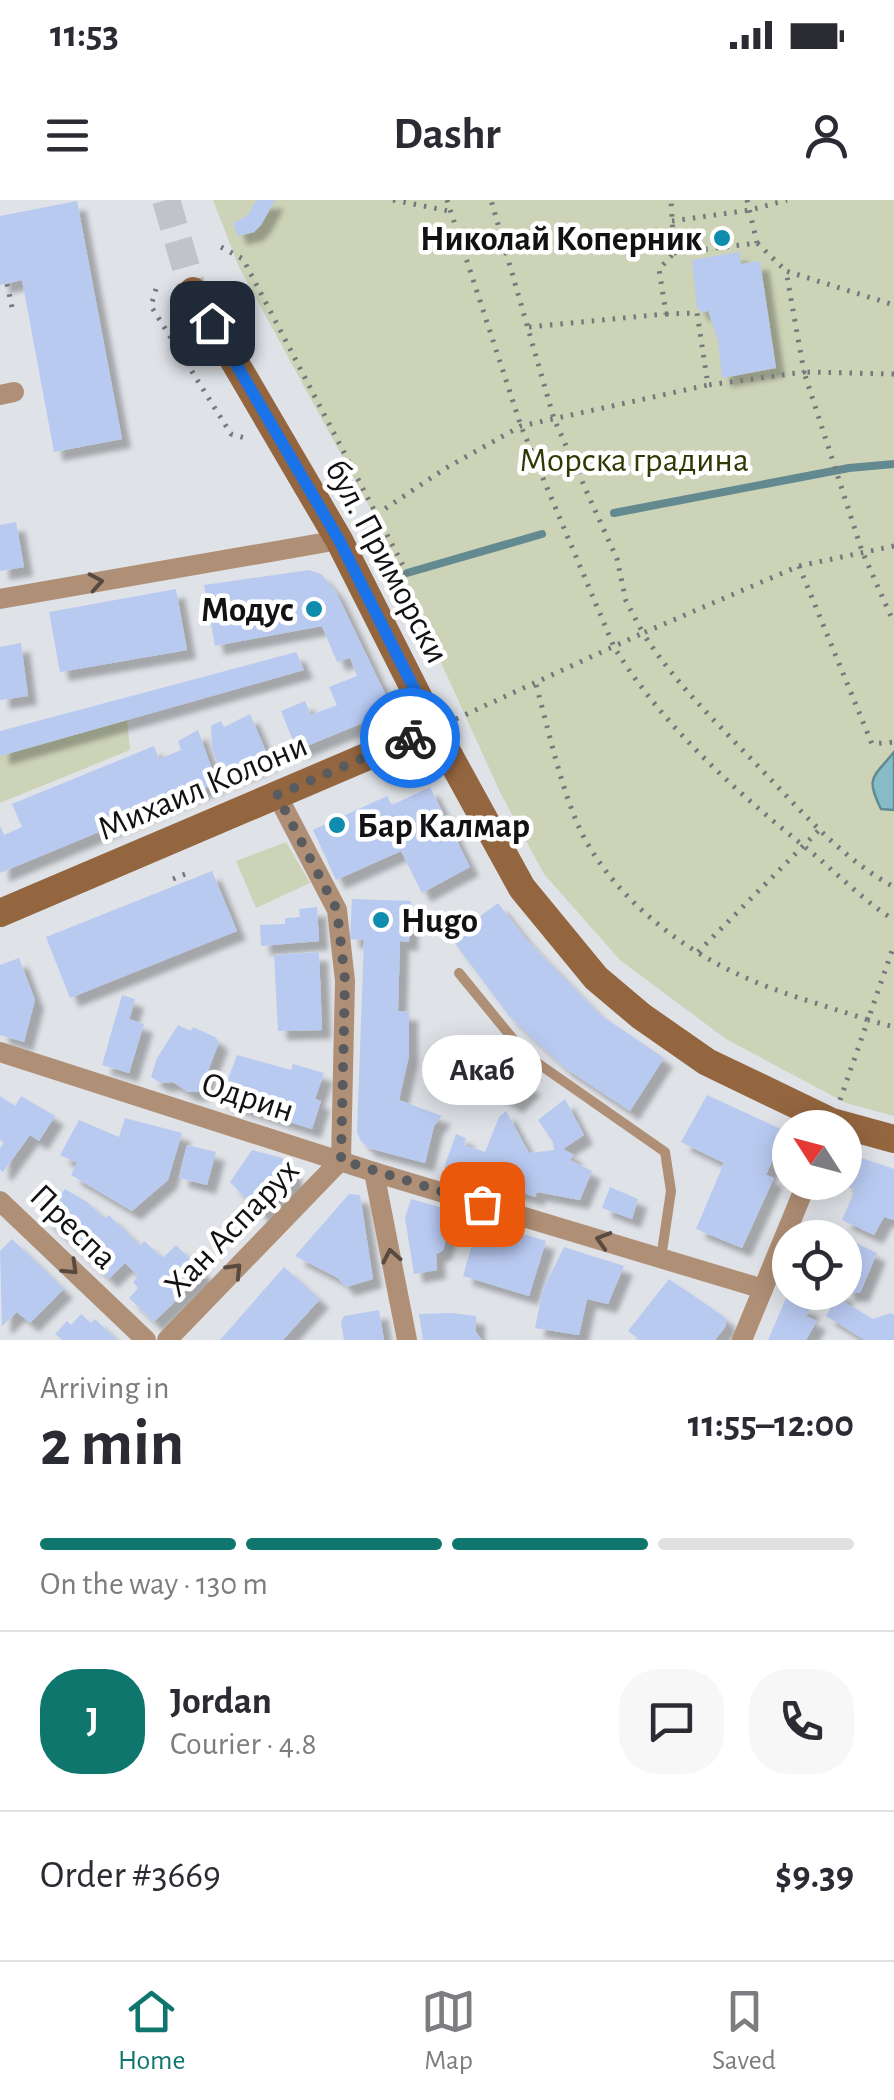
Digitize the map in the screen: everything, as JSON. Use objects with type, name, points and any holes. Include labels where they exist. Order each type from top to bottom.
[{"type":"main road","name":"бул. Приморски","points":[[193,292],[339,540],[434,728],[522,888],[596,978],[641,1016],[707,1062],[801,1110]]},
{"type":"main road","name":"Михаил Колони","points":[[0,912],[434,728]]},
{"type":"main road","name":"бул. Приморски","points":[[862,1132],[894,1139]]},
{"type":"street","points":[[0,599],[339,540]]},
{"type":"street","points":[[277,795],[337,910],[345,980],[341,1160]]},
{"type":"street","name":"Одрин","points":[[0,1052],[374,1172],[763,1288]]},
{"type":"street","name":"Хан Аспарух","points":[[168,1340],[341,1160]]},
{"type":"street","points":[[374,1172],[407,1340]]},
{"type":"street","points":[[742,1340],[800,1200]]},
{"type":"street","name":"Преспа","points":[[0,1201],[146,1340]]},
{"type":"lane","points":[[459,973],[526,1055],[665,1152],[670,1191],[661,1258]]},
{"type":"path","points":[[393,200],[450,211]]},
{"type":"path","points":[[447,200],[521,426],[614,647],[692,745],[774,824],[894,920]]},
{"type":"path","points":[[492,200],[554,419],[617,560],[626,601],[643,633],[666,670],[819,830],[868,873],[894,887]]},
{"type":"path","points":[[671,200],[674,253]]},
{"type":"path","points":[[747,200],[757,243],[786,271],[894,305]]},
{"type":"path","points":[[672,221],[750,210],[787,200]]},
{"type":"path","points":[[666,314],[660,269],[674,253],[757,243]]},
{"type":"path","points":[[221,246],[244,259],[408,574],[364,590]]},
{"type":"path","points":[[786,271],[804,372],[862,551],[894,623]]},
{"type":"path","points":[[7,284],[13,312]]},
{"type":"path","points":[[156,289],[151,306],[230,434]]},
{"type":"path","points":[[528,327],[696,313],[708,386]]},
{"type":"path","points":[[339,540],[446,468],[521,426],[708,386],[804,372],[894,374]]},
{"type":"path","points":[[434,728],[799,566],[894,546]]},
{"type":"path","points":[[799,566],[872,744],[894,742]]},
{"type":"path","points":[[536,685],[577,823],[598,863],[627,899],[698,952],[744,977],[894,1027]]},
{"type":"path","points":[[698,952],[819,830]]},
{"type":"path","points":[[174,880],[188,873]]},
{"type":"path","points":[[836,1110],[894,945]]},
{"type":"green space","name":"Морска градина","points":[[213,200],[894,200],[894,1116],[846,1103],[726,1039],[620,960],[544,874],[500,792],[373,513],[239,267]]},
{"type":"green space","points":[[127,720],[130,750],[0,803],[0,756]]},
{"type":"green space","points":[[286,842],[310,883],[256,908],[236,861]]},
{"type":"water","points":[[894,752],[894,810],[881,809],[873,790],[874,778]]},
{"type":"building","points":[[257,200],[275,200],[254,232],[238,236],[233,223],[247,216]]},
{"type":"building","points":[[77,201],[122,439],[54,452],[22,280],[0,285],[0,216]]},
{"type":"building","points":[[739,252],[741,264],[760,261],[776,368],[722,378],[718,340],[708,311],[697,308],[692,260]]},
{"type":"building","points":[[16,522],[24,567],[0,571],[0,525]]},
{"type":"building","points":[[309,570],[321,574],[336,592],[390,704],[387,713],[297,750],[281,711],[305,701],[311,715],[337,705],[329,687],[357,676],[350,658],[337,662],[322,626],[215,646],[204,585]]},
{"type":"building","points":[[176,589],[187,650],[60,672],[49,612]]},
{"type":"building","points":[[21,643],[28,696],[0,700],[0,647]]},
{"type":"building","points":[[296,652],[304,670],[0,756],[0,731]]},
{"type":"building","points":[[250,714],[270,761],[224,780],[212,749],[211,726],[221,721],[224,727]]},
{"type":"building","points":[[198,730],[217,783],[0,873],[0,826],[4,835],[22,827],[12,804],[154,746],[159,759],[181,750],[178,741]]},
{"type":"building","points":[[430,787],[470,867],[422,893],[401,851],[336,880],[313,830],[387,796],[392,805]]},
{"type":"building","points":[[212,871],[237,931],[70,998],[46,937]]},
{"type":"building","points":[[352,899],[411,901],[409,942],[400,941],[398,1011],[409,1012],[409,1056],[399,1100],[442,1116],[434,1126],[425,1163],[368,1148],[357,1132],[364,940],[350,939]]},
{"type":"building","points":[[498,903],[526,939],[599,1014],[664,1058],[630,1111],[565,1068],[510,1017],[451,938]]},
{"type":"building","points":[[317,907],[319,941],[261,946],[260,925],[285,924],[285,918],[300,917],[299,909]]},
{"type":"building","points":[[319,952],[322,1030],[278,1031],[274,955]]},
{"type":"building","points":[[19,958],[35,1000],[24,1042],[0,1035],[0,965]]},
{"type":"building","points":[[122,995],[135,999],[129,1019],[144,1024],[129,1073],[102,1065]]},
{"type":"building","points":[[178,1025],[191,1031],[193,1027],[219,1042],[200,1092],[188,1092],[173,1082],[161,1083],[151,1077],[157,1058]]},
{"type":"building","points":[[475,1053],[532,1086],[514,1104],[463,1074]]},
{"type":"building","points":[[237,1055],[291,1070],[293,1064],[324,1073],[315,1099],[321,1101],[312,1129],[220,1101]]},
{"type":"building","points":[[707,1095],[772,1125],[772,1161],[766,1175],[772,1177],[772,1182],[742,1248],[696,1229],[724,1163],[681,1142]]},
{"type":"building","points":[[0,1096],[15,1106],[21,1096],[55,1116],[39,1141],[30,1135],[3,1172],[0,1170],[0,1148],[4,1143],[0,1140]]},
{"type":"building","points":[[565,1099],[584,1135],[563,1149],[574,1155],[570,1160],[592,1171],[580,1200],[537,1192],[535,1197],[444,1168],[456,1134],[466,1138],[464,1145],[485,1152],[499,1117],[506,1111],[529,1153],[554,1150],[538,1120]]},
{"type":"building","points":[[125,1118],[182,1133],[168,1180],[132,1211],[71,1175],[77,1163],[60,1155],[79,1120],[119,1137]]},
{"type":"building","points":[[187,1145],[216,1152],[207,1185],[179,1178]]},
{"type":"building","points":[[252,1150],[282,1158],[295,1181],[261,1214],[230,1182]]},
{"type":"building","points":[[862,1158],[894,1169],[894,1220],[884,1217],[874,1235],[862,1229],[862,1220],[842,1220],[851,1200],[862,1200]]},
{"type":"building","points":[[610,1187],[638,1199],[632,1219],[602,1208]]},
{"type":"building","points":[[65,1189],[105,1219],[109,1215],[140,1246],[144,1241],[163,1258],[176,1245],[204,1273],[154,1322],[129,1298],[138,1288],[133,1282],[138,1276],[125,1263],[109,1279],[43,1217]]},
{"type":"building","points":[[349,1194],[360,1195],[373,1279],[346,1287],[338,1278],[295,1256]]},
{"type":"building","points":[[411,1199],[454,1211],[443,1250],[436,1254],[437,1270],[414,1274],[405,1218]]},
{"type":"building","points":[[479,1220],[546,1241],[529,1296],[463,1276]]},
{"type":"building","points":[[12,1239],[64,1289],[30,1323],[17,1312],[2,1326],[0,1251]]},
{"type":"building","points":[[862,1246],[877,1253],[862,1288]]},
{"type":"building","points":[[564,1247],[624,1266],[608,1304],[587,1299],[579,1335],[535,1328],[543,1289]]},
{"type":"building","points":[[284,1267],[320,1299],[283,1340],[220,1340]]},
{"type":"building","points":[[669,1279],[726,1318],[726,1326],[715,1340],[640,1340],[628,1331]]},
{"type":"building","points":[[379,1310],[384,1340],[344,1340],[344,1316]]},
{"type":"building","points":[[781,1310],[810,1310],[806,1316],[817,1321],[806,1340],[768,1340]]},
{"type":"building","points":[[829,1310],[858,1310],[873,1319],[891,1313],[894,1340],[865,1340],[826,1316]]},
{"type":"building","points":[[81,1314],[91,1323],[95,1319],[117,1340],[62,1340],[55,1334]]},
{"type":"building","points":[[419,1314],[476,1316],[476,1332],[482,1340],[423,1340]]},
{"type":"waterway","points":[[614,513],[849,468],[894,464]]},
{"type":"waterway","points":[[407,573],[542,534]]},
{"type":"tunnel","points":[[166,200],[193,291]]},
{"type":"way so far","points":[[410,738],[277,795],[337,910],[345,980],[341,1160],[482,1204]]},
{"type":"place","name":"Николай Коперник","points":[[722,238]]},
{"type":"place","name":"Модус","points":[[314,609]]},
{"type":"place","name":"Бар Калмар","points":[[337,825]]},
{"type":"place","name":"Hugo","points":[[381,920]]},
{"type":"place","name":"Акаб","points":[[482,1204]]},
{"type":"route","points":[[212,323],[339,540],[434,728],[410,738]]}]
